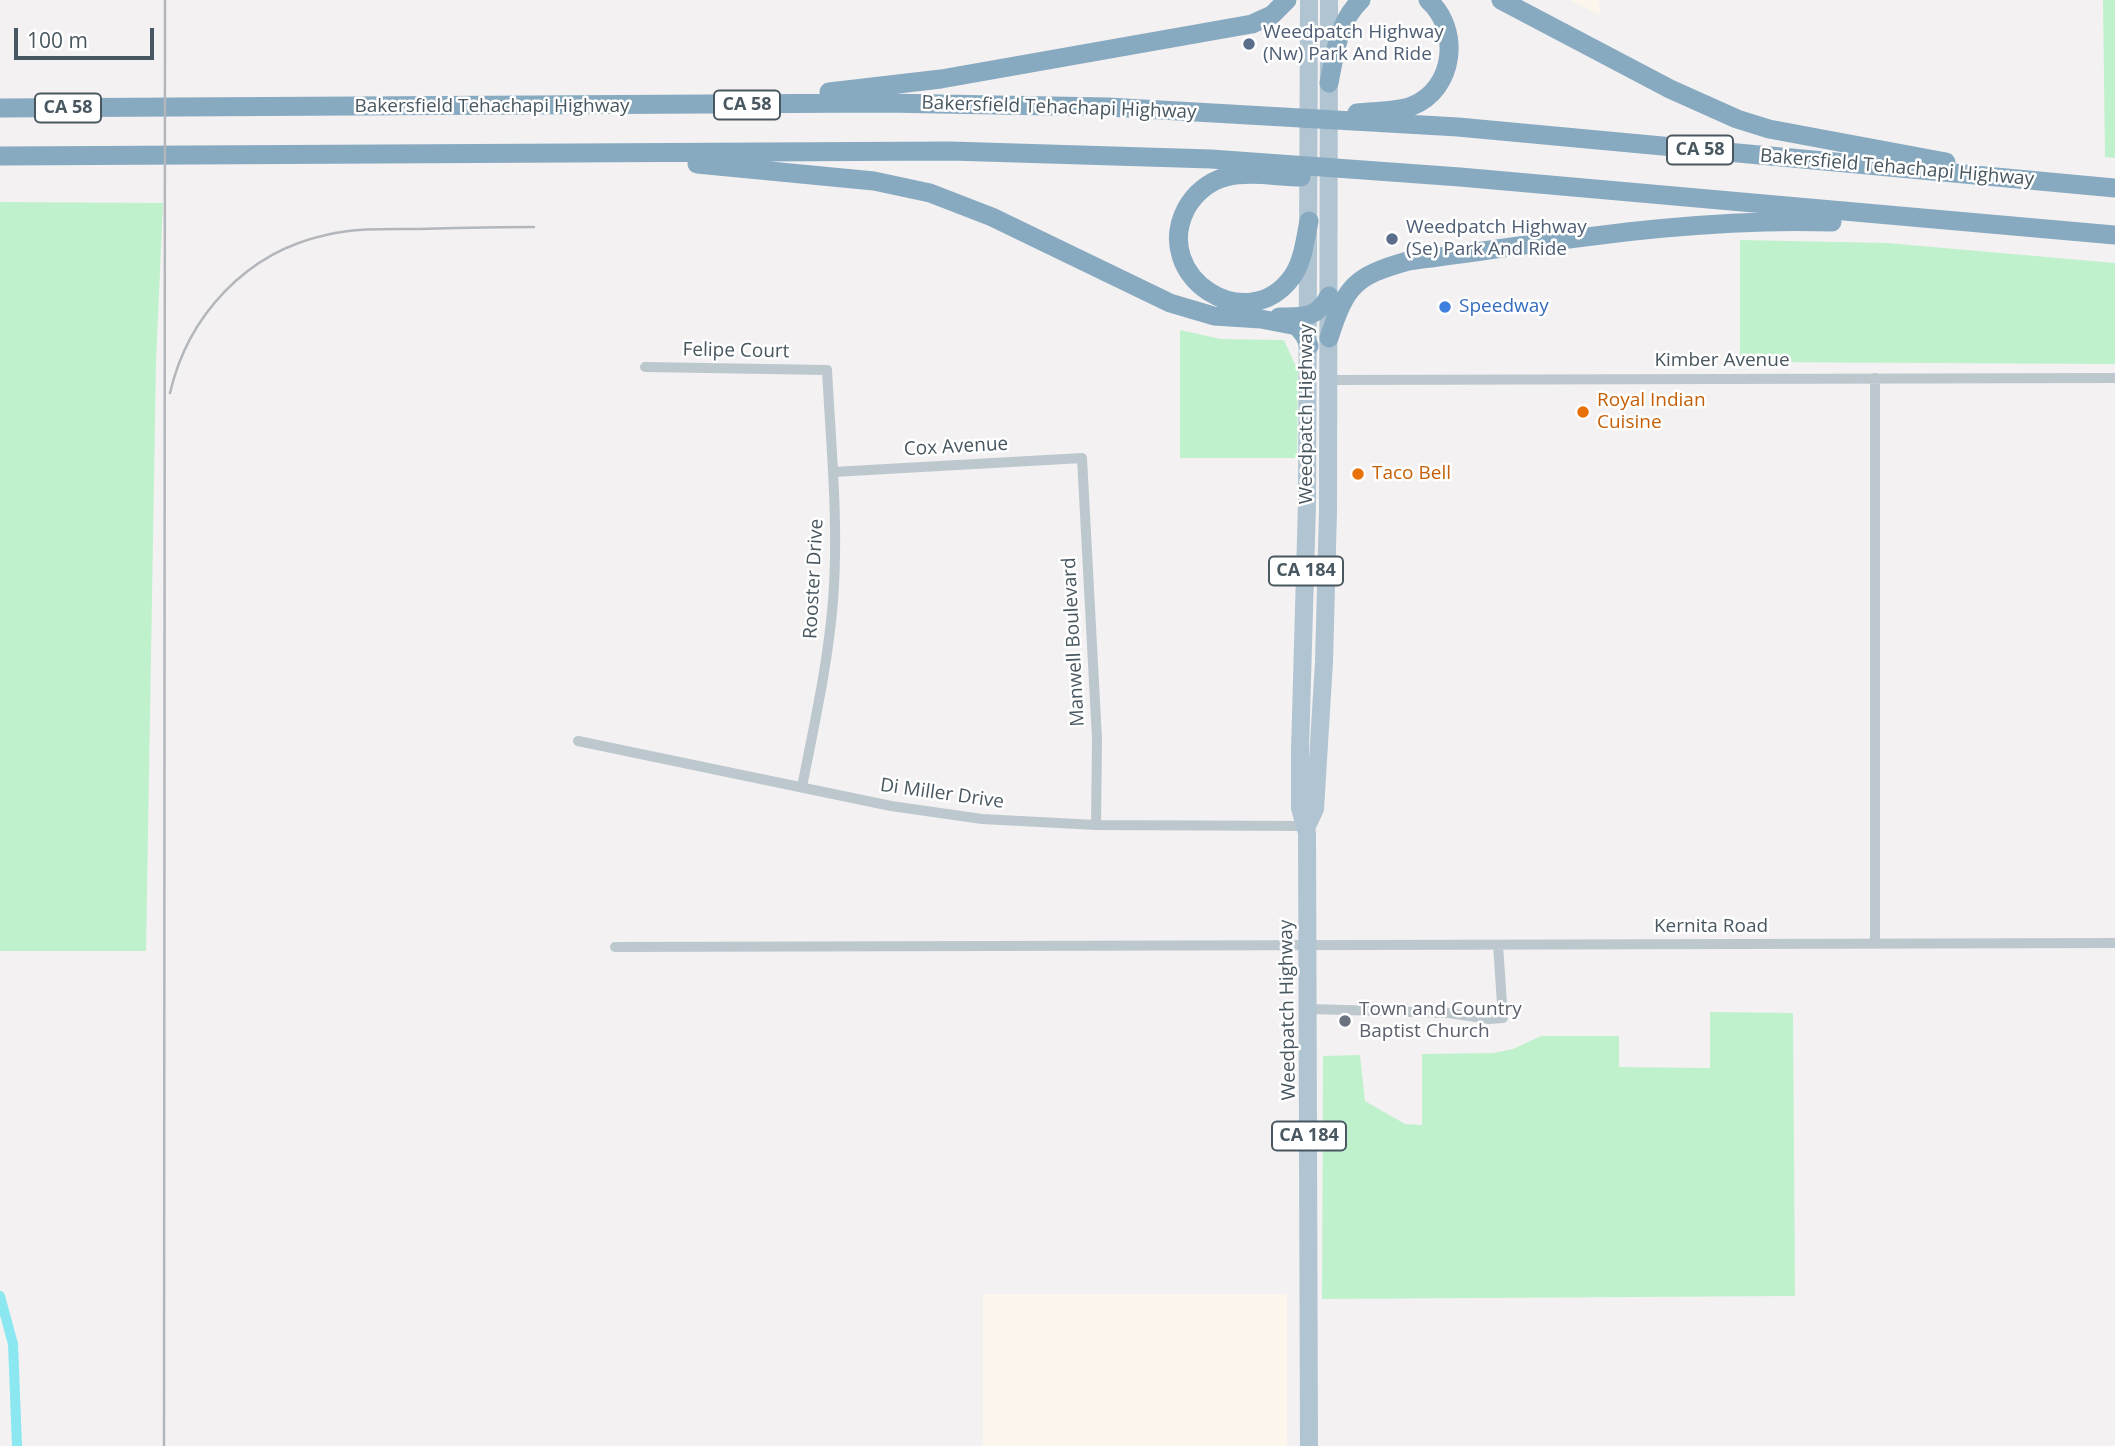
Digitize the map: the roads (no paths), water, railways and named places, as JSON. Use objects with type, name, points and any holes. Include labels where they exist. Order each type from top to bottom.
[{"type":"highway","points":[[550,107],[781,96],[892,86],[1252,24],[1272,15],[1287,0]]},
{"type":"highway","points":[[1329,83],[1343,24],[1352,9],[1362,0]]},
{"type":"highway","points":[[1350,118],[1414,105],[1432,92],[1440,82],[1449,61],[1449,36],[1440,12],[1428,0]]},
{"type":"highway","points":[[1501,0],[1670,89],[1737,119],[1769,129],[2050,182]]},
{"type":"highway","name":"Bakersfield Tehachapi Highway","points":[[0,108],[996,104],[1108,107],[1294,118],[1350,118],[2115,188]]},
{"type":"highway","points":[[0,156],[951,151],[1107,155],[1293,170],[1460,177],[2115,235]]},
{"type":"highway","points":[[649,154],[694,164],[874,181],[930,193],[992,217],[1170,303],[1213,316],[1261,319],[1297,326],[1309,346]]},
{"type":"highway","points":[[1293,170],[1228,176],[1205,187],[1183,214],[1179,238],[1183,262],[1196,283],[1217,297],[1240,302],[1265,298],[1277,292],[1293,276],[1309,221]]},
{"type":"highway","points":[[1329,338],[1342,303],[1356,284],[1372,271],[1408,261],[1714,224],[1822,222],[2039,229]]},
{"type":"highway","points":[[1261,319],[1309,315],[1319,311],[1329,296]]},
{"type":"main road","name":"Weedpatch Highway","points":[[1309,0],[1309,346],[1300,740],[1300,808],[1307,826],[1310,1009],[1309,1446]]},
{"type":"main road","name":"Weedpatch Highway","points":[[1307,826],[1315,809],[1324,662],[1329,380],[1329,0]]},
{"type":"street","name":"Felipe Court","points":[[645,367],[827,370]]},
{"type":"street","name":"Rooster Drive","points":[[802,787],[822,687],[833,601],[833,472],[827,370]]},
{"type":"street","points":[[1875,378],[1875,944]]},
{"type":"street","name":"Kimber Avenue","points":[[1329,380],[2115,378]]},
{"type":"street","name":"Cox Avenue","points":[[833,472],[1082,458]]},
{"type":"street","name":"Manwell Boulevard","points":[[1082,458],[1097,739],[1097,825]]},
{"type":"street","name":"Di Miller Drive","points":[[578,741],[858,800],[937,813],[1028,822],[1097,825],[1307,826]]},
{"type":"street","name":"Kernita Road","points":[[615,947],[2115,943]]},
{"type":"street","points":[[1310,1009],[1449,1013],[1489,1020],[1503,1018],[1498,945]]},
{"type":"waterway","points":[[0,1296],[13,1344],[17,1446]]},
{"type":"railway","points":[[164,1446],[165,0]]},
{"type":"railway","points":[[170,393],[191,338],[206,313],[225,291],[247,272],[297,243],[360,230],[534,227]]},
{"type":"place","name":"Weedpatch Highway (Nw) Park And Ride","points":[[1249,44]]},
{"type":"place","name":"Weedpatch Highway (Se) Park And Ride","points":[[1392,239]]},
{"type":"place","name":"Speedway","points":[[1445,307]]},
{"type":"place","name":"Royal Indian Cuisine","points":[[1583,412]]},
{"type":"place","name":"Taco Bell","points":[[1358,474]]},
{"type":"place","name":"Town and Country Baptist Church","points":[[1345,1021]]}]
